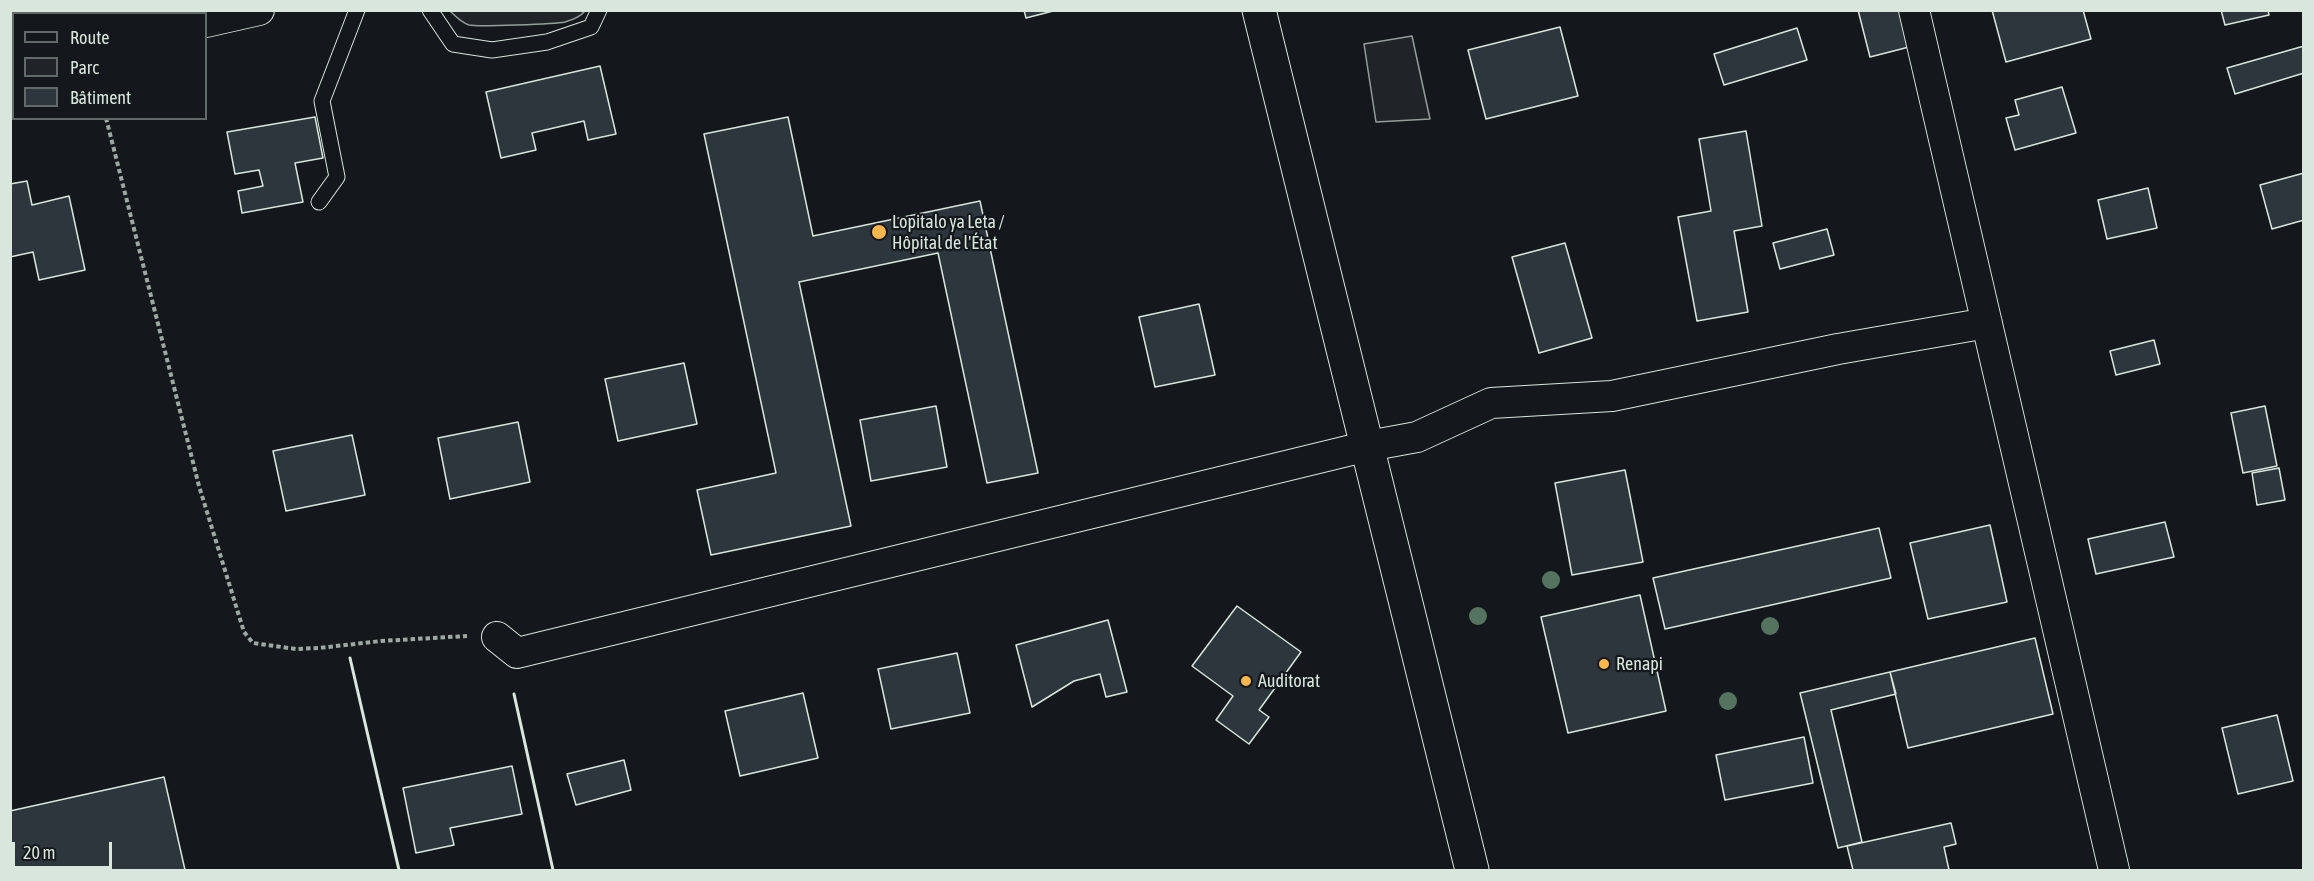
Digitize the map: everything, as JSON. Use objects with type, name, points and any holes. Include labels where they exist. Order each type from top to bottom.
[{"type":"main road","points":[[1259,10],[1472,870]]},
{"type":"street","points":[[207,22],[259,10]]},
{"type":"street","points":[[1914,10],[2114,870]]},
{"type":"street","points":[[497,637],[517,653],[1368,446],[1416,437],[1491,403],[1612,396],[1838,349],[1987,323]]},
{"type":"lane","points":[[318,202],[337,177],[321,101],[357,10]]},
{"type":"lane","points":[[430,10],[453,44],[492,50],[547,42],[591,27],[599,10]]},
{"type":"path","points":[[107,120],[202,496],[244,632],[253,643],[296,649],[462,636],[497,637]]},
{"type":"green space","points":[[450,11],[585,11],[565,22],[475,26],[466,24]]},
{"type":"green space","points":[[1412,36],[1430,119],[1376,122],[1364,44]]},
{"type":"building","points":[[1024,10],[1057,10],[1026,18]]},
{"type":"building","points":[[1858,10],[1899,10],[1909,47],[1870,57]]},
{"type":"building","points":[[1992,10],[2083,10],[2091,39],[2006,62]]},
{"type":"building","points":[[2221,10],[2268,10],[2269,15],[2225,25]]},
{"type":"building","points":[[1560,27],[1578,96],[1486,119],[1468,50]]},
{"type":"building","points":[[1797,28],[1807,60],[1724,85],[1714,54]]},
{"type":"building","points":[[2304,46],[2304,73],[2235,94],[2227,68]]},
{"type":"building","points":[[600,66],[616,134],[588,140],[584,121],[532,133],[536,150],[501,158],[486,92]]},
{"type":"building","points":[[2062,87],[2076,133],[2015,150],[2006,118],[2019,115],[2015,100]]},
{"type":"building","points":[[315,117],[323,158],[295,163],[303,202],[242,213],[238,191],[263,186],[259,170],[235,174],[227,132]]},
{"type":"building","points":[[788,117],[813,236],[980,201],[1038,473],[987,483],[938,253],[799,282],[851,526],[711,555],[697,490],[776,473],[704,134]]},
{"type":"building","points":[[1746,131],[1762,226],[1734,231],[1748,312],[1697,321],[1678,217],[1711,211],[1699,139]]},
{"type":"building","points":[[2304,173],[2304,220],[2272,229],[2260,185]]},
{"type":"building","points":[[27,181],[32,205],[69,196],[85,270],[39,280],[33,252],[10,257],[10,184]]},
{"type":"building","points":[[2148,188],[2157,228],[2107,239],[2098,200]]},
{"type":"building","points":[[1827,229],[1834,255],[1780,269],[1773,243]]},
{"type":"building","points":[[1565,243],[1592,338],[1539,353],[1512,257]]},
{"type":"building","points":[[1199,304],[1215,375],[1155,387],[1139,317]]},
{"type":"building","points":[[2154,340],[2160,364],[2116,375],[2110,351]]},
{"type":"building","points":[[684,363],[697,424],[618,441],[605,379]]},
{"type":"building","points":[[936,406],[947,467],[871,481],[860,420]]},
{"type":"building","points":[[2265,406],[2277,466],[2243,473],[2231,413]]},
{"type":"building","points":[[518,422],[530,482],[450,499],[438,438]]},
{"type":"building","points":[[352,435],[365,495],[286,511],[273,451]]},
{"type":"building","points":[[2279,468],[2285,500],[2257,505],[2252,473]]},
{"type":"building","points":[[1625,470],[1643,562],[1572,575],[1555,483]]},
{"type":"building","points":[[2165,522],[2174,557],[2096,574],[2088,539]]},
{"type":"building","points":[[1990,525],[2007,602],[1928,619],[1910,543]]},
{"type":"building","points":[[1879,528],[1891,578],[1665,629],[1653,578]]},
{"type":"building","name":"Renapi","points":[[1640,595],[1666,711],[1568,733],[1541,617]]},
{"type":"building","name":"Auditorat","points":[[1237,606],[1301,652],[1259,710],[1269,717],[1249,744],[1216,720],[1233,696],[1192,666]]},
{"type":"building","points":[[1108,620],[1127,692],[1106,697],[1100,674],[1074,681],[1032,707],[1016,645]]},
{"type":"building","points":[[2035,638],[2053,714],[1908,748],[1890,672]]},
{"type":"building","points":[[957,653],[970,713],[891,729],[878,669]]},
{"type":"building","points":[[1890,672],[1896,694],[1831,710],[1862,842],[1838,848],[1800,693]]},
{"type":"building","points":[[803,693],[818,758],[740,776],[725,711]]},
{"type":"building","points":[[2277,715],[2293,781],[2238,794],[2222,728]]},
{"type":"building","points":[[1804,737],[1813,783],[1725,800],[1716,755]]},
{"type":"building","points":[[624,760],[631,790],[576,805],[567,774]]},
{"type":"building","points":[[512,766],[522,814],[450,828],[454,845],[416,853],[403,788]]},
{"type":"building","points":[[164,777],[185,870],[10,870],[10,811]]},
{"type":"building","points":[[1951,823],[1956,844],[1944,847],[1949,870],[1853,870],[1847,846]]},
{"type":"wall","points":[[350,658],[399,870]]},
{"type":"wall","points":[[514,694],[553,870]]},
{"type":"place","name":"Lopitalo ya Leta / Hôpital de l'État","points":[[879,232]]},
{"type":"place","name":"Renapi","points":[[1604,664]]},
{"type":"place","name":"Auditorat","points":[[1246,681]]}]
